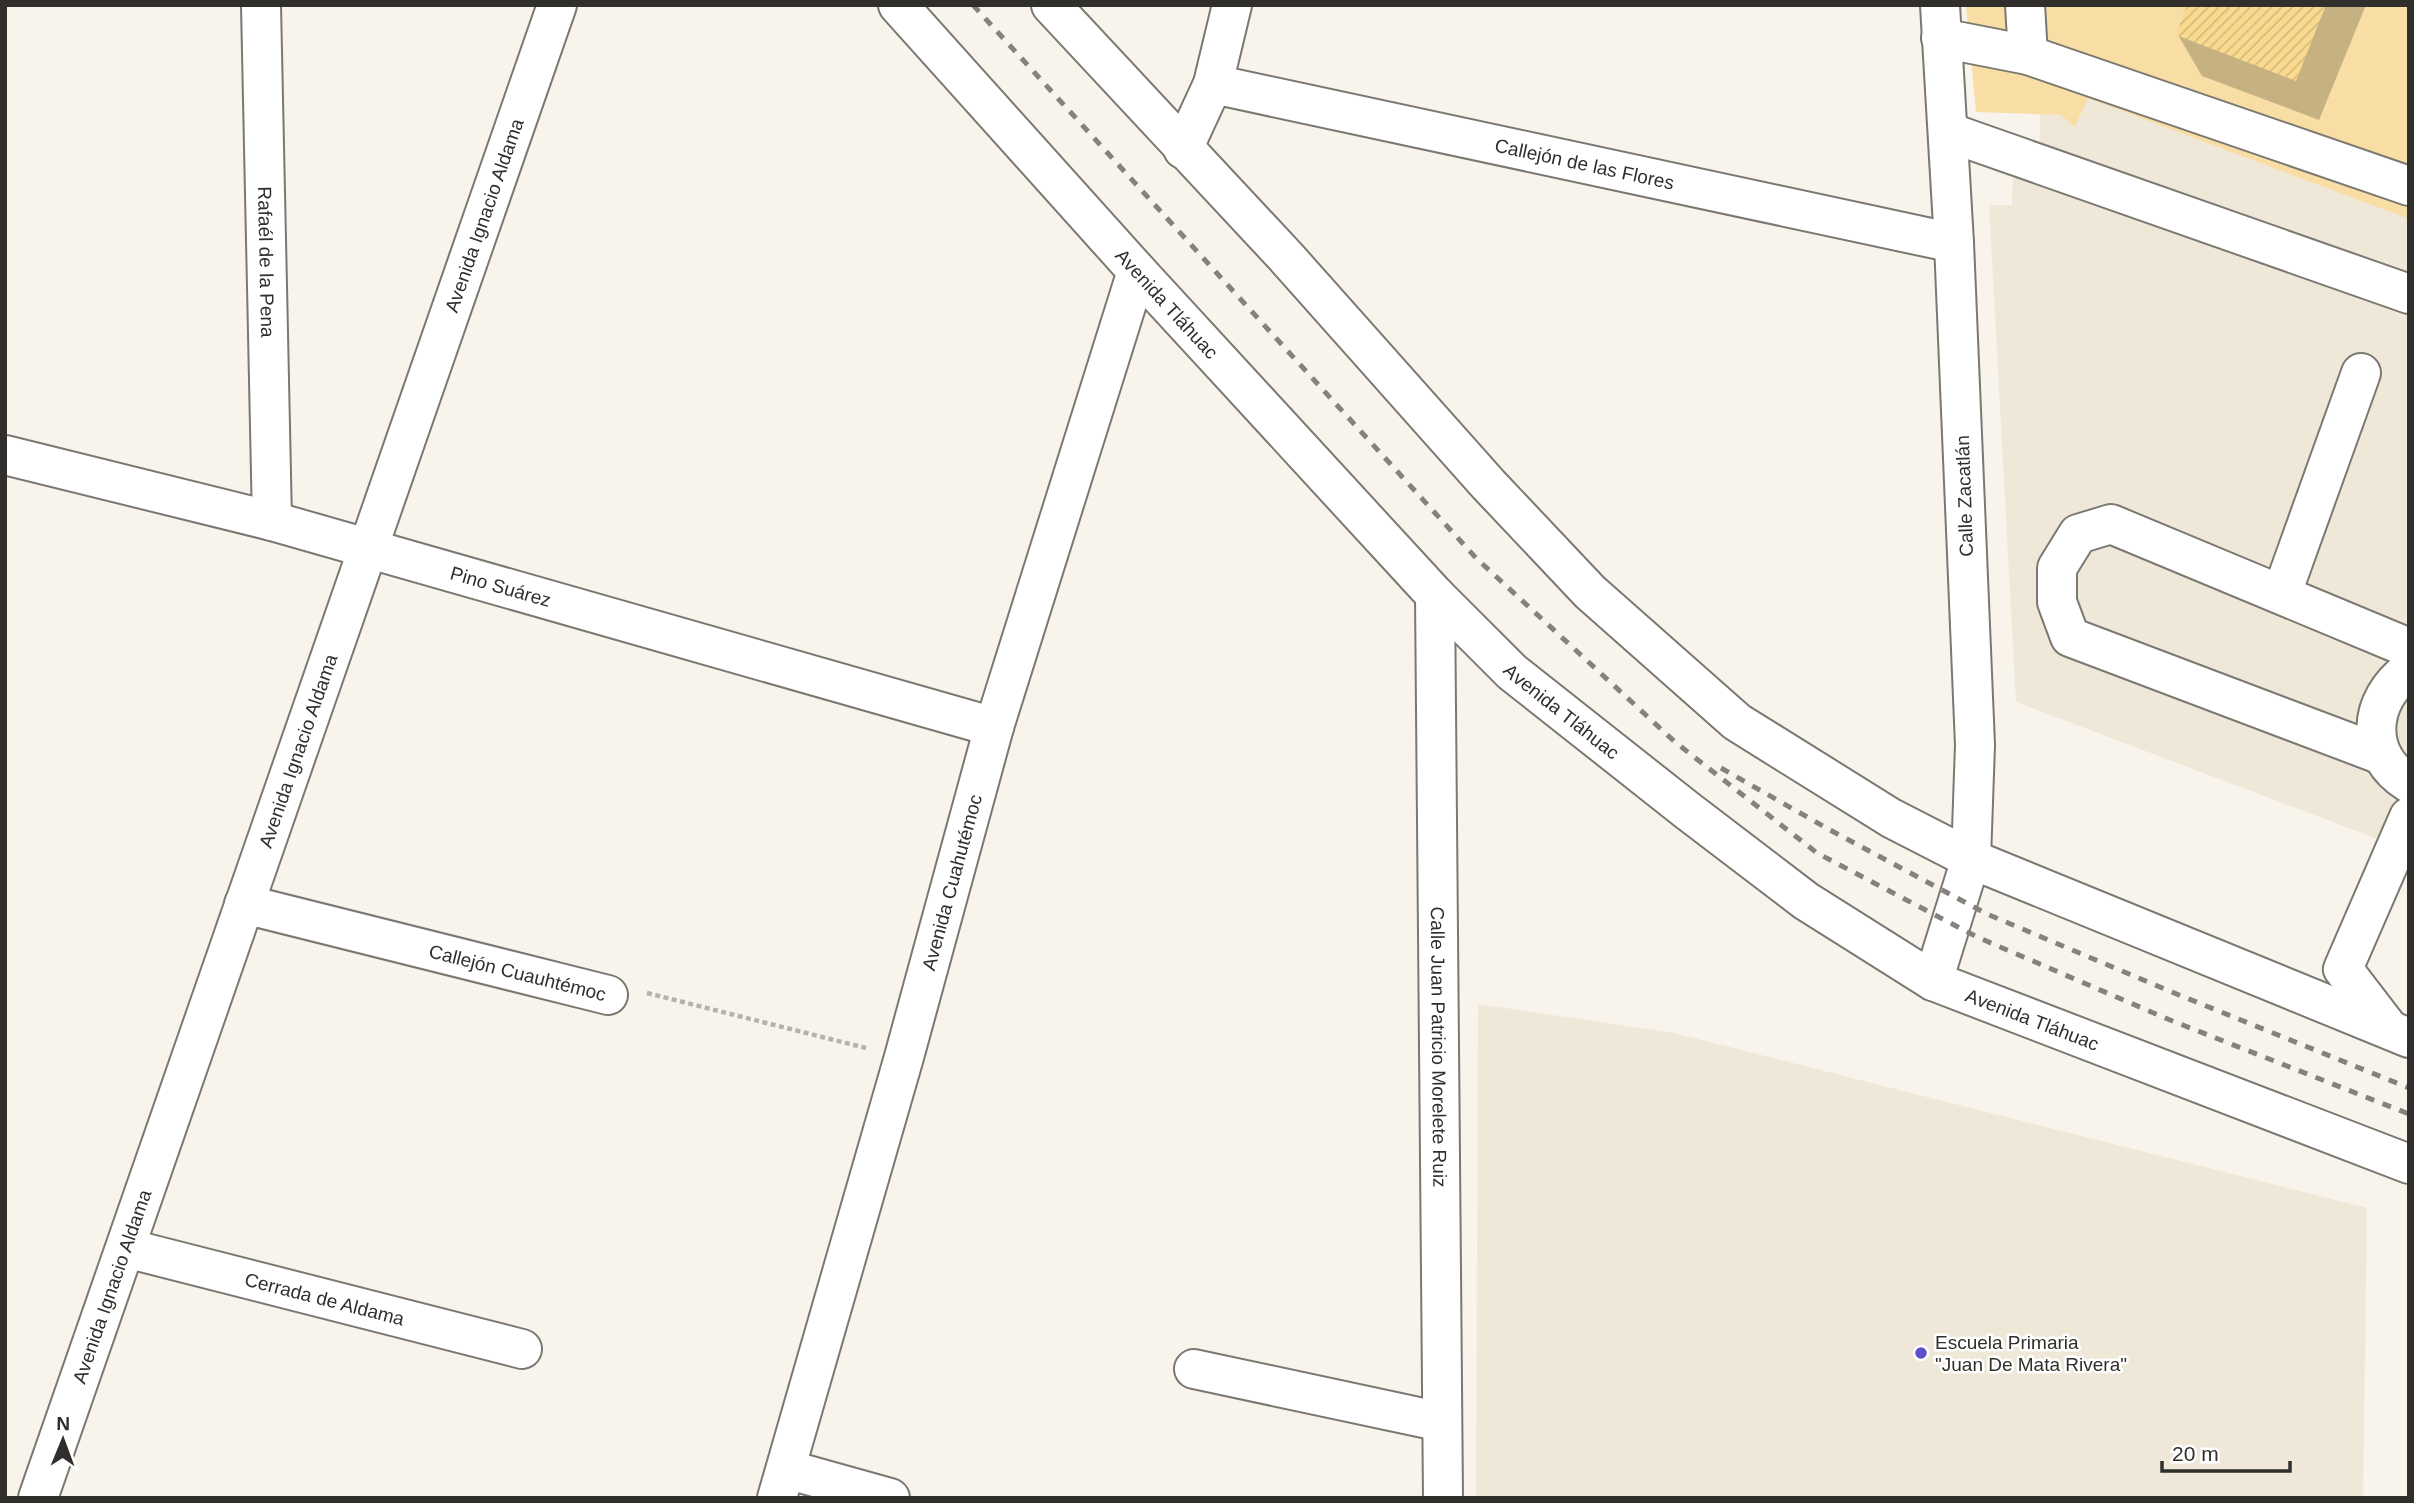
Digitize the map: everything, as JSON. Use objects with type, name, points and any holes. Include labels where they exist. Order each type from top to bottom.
[{"type":"street","name":"Rafaél de la Pena","points":[[261,5],[272,521]]},
{"type":"street","name":"Avenida Ignacio Aldama","points":[[38,1498],[557,5]]},
{"type":"street","name":"Avenida Tláhuac","points":[[898,5],[1137,271],[1435,595],[1512,671],[1688,811],[1806,901],[1933,981],[2409,1164]]},
{"type":"street","points":[[1051,5],[1286,257],[1488,484],[1590,592],[1737,722],[1891,818],[1971,859],[2399,1033]]},
{"type":"street","points":[[1183,149],[1213,84],[1232,5]]},
{"type":"street","points":[[2025,5],[2028,55]]},
{"type":"street","points":[[1940,21],[2028,55],[2409,186]]},
{"type":"street","name":"Calle Zacatlán","points":[[1933,981],[1971,859],[1975,745],[1954,243],[1940,21]]},
{"type":"street","name":"Callejón de las Flores","points":[[1213,84],[1954,243]]},
{"type":"street","points":[[1948,132],[2409,294]]},
{"type":"street","name":"Avenida Cuahutémoc","points":[[782,1483],[995,727],[1137,271]]},
{"type":"street","points":[[2282,593],[2361,373]]},
{"type":"street","name":"Pino Suárez","points":[[5,455],[272,521],[995,727]]},
{"type":"street","points":[[2382,755],[2070,637],[2057,602],[2057,568],[2078,534],[2110,524],[2282,593],[2409,648]]},
{"type":"street","name":"Calle Juan Patricio Morelete Ruiz","points":[[1435,595],[1443,1498]]},
{"type":"street","points":[[2409,670],[2393,682],[2380,704],[2376,730],[2382,755],[2398,776],[2409,783]]},
{"type":"street","points":[[2399,1033],[2343,969],[2409,817]]},
{"type":"street","name":"Callejón Cuauhtémoc","points":[[244,904],[608,995]]},
{"type":"street","name":"Cerrada de Aldama","points":[[126,1248],[522,1349]]},
{"type":"street","points":[[1194,1369],[1442,1422]]},
{"type":"street","points":[[782,1483],[890,1498]]},
{"type":"path","name":"Callejón Cuauhtémoc","points":[[608,995],[610,984],[904,1057]]},
{"type":"shaded area","points":[[1966,5],[2409,5],[2409,219],[2088,98],[2075,127],[2061,115],[1976,112]]},
{"type":"shaded area","points":[[2088,97],[2409,219],[2409,851],[2016,702],[1989,205],[2012,205],[2013,167],[2039,167],[2040,114],[2061,115]]},
{"type":"shaded area","name":"Escuela Primaria \"Juan De Mata Rivera\"","points":[[1478,1004],[1674,1033],[2367,1208],[2363,1498],[1476,1498]]},
{"type":"building","points":[[2187,5],[2326,5],[2296,81],[2176,35]]},
{"type":"railway","points":[[973,5],[1476,558],[1675,742],[1817,853],[1977,937],[2170,1020],[2409,1114]]},
{"type":"railway","points":[[1721,768],[1987,914],[2409,1088]]},
{"type":"place","name":"Escuela Primaria \"Juan De Mata Rivera\"","points":[[1921,1353]]}]
